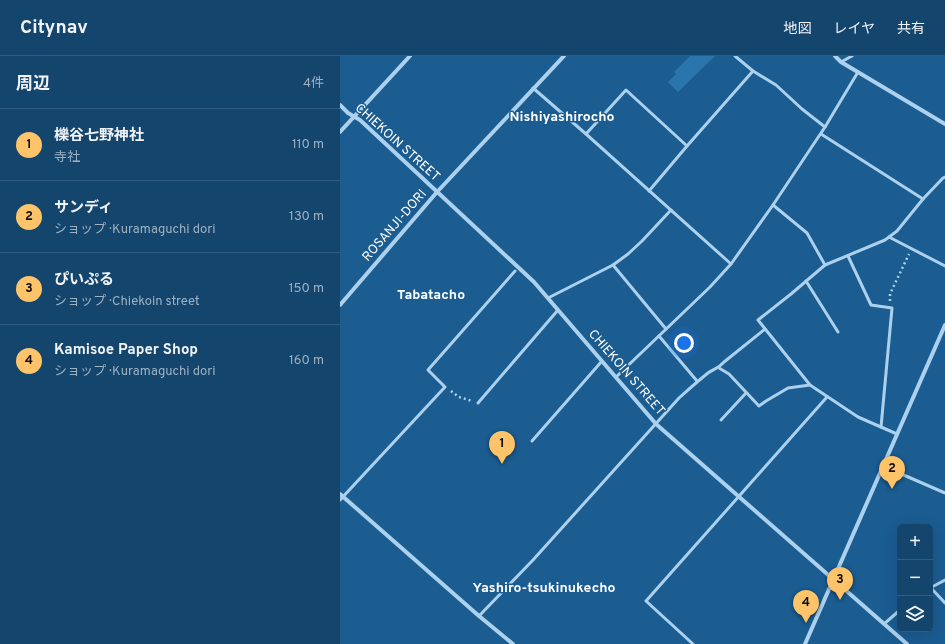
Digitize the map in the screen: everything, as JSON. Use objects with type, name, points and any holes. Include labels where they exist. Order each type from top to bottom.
[{"type":"street","points":[[340,132],[410,56]]},
{"type":"street","name":"ROSANJI-DORI","points":[[340,305],[438,192],[564,56]]},
{"type":"street","points":[[835,56],[842,62],[945,124]]},
{"type":"street","name":"CHIEKOIN STREET","points":[[340,105],[348,113],[366,125],[534,282],[656,424],[907,644]]},
{"type":"street","points":[[805,644],[945,325]]},
{"type":"street","points":[[341,497],[513,644]]},
{"type":"lane","points":[[735,56],[753,71],[776,85],[802,109],[825,127]]},
{"type":"lane","points":[[842,62],[852,56]]},
{"type":"lane","points":[[649,191],[753,71]]},
{"type":"lane","points":[[616,377],[732,264],[825,127],[859,72]]},
{"type":"lane","points":[[533,88],[732,264]]},
{"type":"lane","points":[[586,134],[626,90],[687,146]]},
{"type":"lane","points":[[820,134],[924,199]]},
{"type":"lane","points":[[897,434],[858,417],[810,385],[758,320],[825,265],[885,240],[897,231],[945,177]]},
{"type":"lane","points":[[773,205],[807,233],[825,265]]},
{"type":"lane","points":[[548,298],[613,265],[642,241],[671,210]]},
{"type":"lane","points":[[889,237],[945,266]]},
{"type":"lane","points":[[848,256],[870,305],[892,308],[881,427]]},
{"type":"lane","points":[[613,265],[666,329]]},
{"type":"lane","points":[[341,497],[445,387],[428,370],[515,271]]},
{"type":"lane","points":[[806,281],[838,332]]},
{"type":"lane","points":[[478,403],[558,310]]},
{"type":"lane","points":[[479,616],[533,560],[679,398],[697,381],[712,370],[719,368],[724,362],[765,329]]},
{"type":"lane","points":[[659,336],[697,381]]},
{"type":"lane","points":[[532,440],[602,361]]},
{"type":"lane","points":[[719,368],[729,374],[759,406],[788,388],[810,385]]},
{"type":"lane","points":[[721,420],[746,393]]},
{"type":"lane","points":[[693,644],[646,600],[827,396]]},
{"type":"lane","points":[[883,466],[945,494]]},
{"type":"lane","points":[[933,586],[945,580]]},
{"type":"lane","points":[[933,591],[945,603]]},
{"type":"lane","points":[[884,624],[897,613]]},
{"type":"path","points":[[890,307],[890,294],[911,248]]},
{"type":"path","points":[[445,387],[459,397],[478,403]]},
{"type":"shaded area","points":[[690,56],[715,56],[678,92],[668,82],[676,74],[674,72]]},
{"type":"place","name":"櫟谷七野神社","points":[[502,464]]},
{"type":"place","name":"サンディ","points":[[892,489]]},
{"type":"place","name":"ぴいぷる","points":[[840,600]]},
{"type":"place","name":"Kamisoe Paper Shop","points":[[806,623]]},
{"type":"district","name":"Nishiyashirocho","points":[[562,117]]},
{"type":"district","name":"Tabatacho","points":[[431,295]]},
{"type":"district","name":"Yashiro-tsukinukecho","points":[[544,588]]}]
